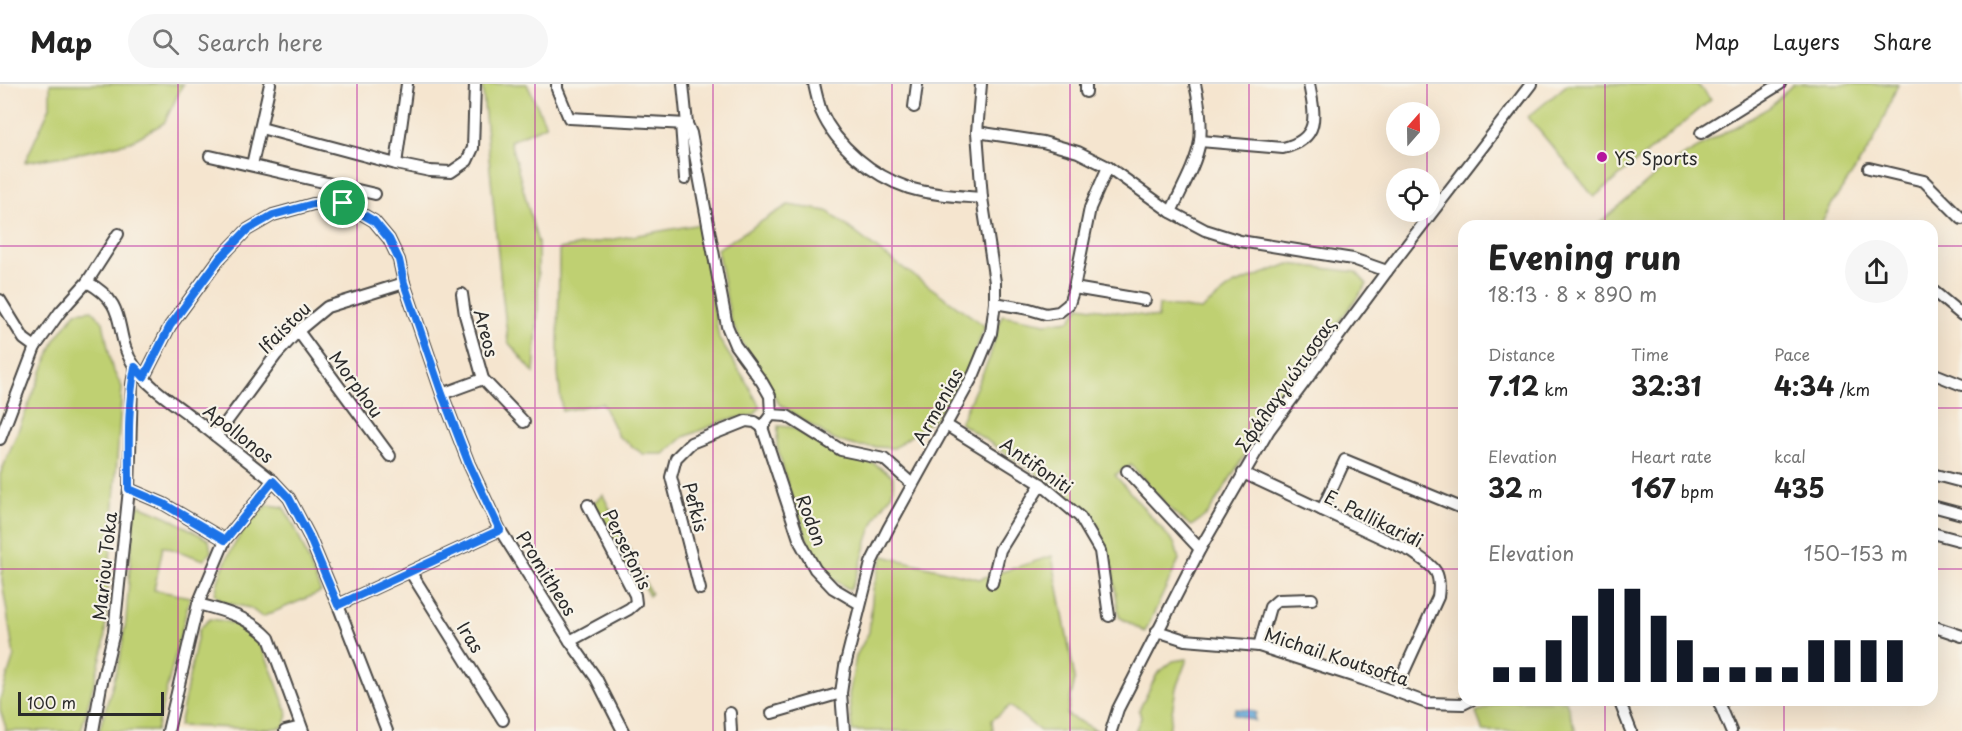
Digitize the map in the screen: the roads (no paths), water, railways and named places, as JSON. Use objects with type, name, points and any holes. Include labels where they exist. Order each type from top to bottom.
[{"type":"street","points":[[252,165],[270,84]]},
{"type":"street","points":[[396,164],[406,84]]},
{"type":"street","points":[[261,128],[396,164],[430,171],[451,172],[467,161],[473,148],[475,84]]},
{"type":"street","points":[[557,84],[569,118],[684,124],[691,133],[728,326],[735,345],[770,396],[771,415],[762,427]]},
{"type":"street","points":[[683,84],[685,179]]},
{"type":"street","points":[[814,84],[822,111],[837,138],[860,160],[888,178],[909,187],[932,193],[982,198]]},
{"type":"street","points":[[914,107],[917,84]]},
{"type":"street","name":"Armenias","points":[[844,731],[841,693],[845,666],[871,563],[912,484],[974,374],[991,333],[995,282],[982,198],[977,132],[981,84]]},
{"type":"street","points":[[1171,212],[1200,141],[1199,101],[1195,84]]},
{"type":"street","points":[[1200,141],[1283,148],[1296,145],[1306,138],[1313,125],[1314,112],[1309,84]]},
{"type":"street","name":"Σφάλαγγιώτισσας","points":[[1111,731],[1118,709],[1200,549],[1243,473],[1288,403],[1531,84]]},
{"type":"street","points":[[1701,133],[1780,84]]},
{"type":"street","points":[[977,132],[1044,142],[1078,152],[1108,167],[1171,212],[1205,230],[1240,241],[1353,259],[1387,271]]},
{"type":"street","points":[[210,156],[375,194]]},
{"type":"street","points":[[995,303],[1029,309],[1046,315],[1059,312],[1069,304],[1090,208],[1108,167]]},
{"type":"street","points":[[1869,168],[1924,181],[1962,219]]},
{"type":"street","points":[[144,377],[170,326],[220,258],[247,230],[273,215],[313,204],[343,203],[348,187]]},
{"type":"street","name":"Promitheos","points":[[343,203],[374,221],[389,239],[399,260],[404,283],[442,394],[469,464],[500,530],[596,678],[623,731]]},
{"type":"street","points":[[0,439],[35,347],[60,312],[87,282],[118,234]]},
{"type":"street","name":"Apollonos","points":[[87,282],[109,297],[115,305],[127,353],[144,377],[163,395],[273,481],[289,498],[309,536],[387,731]]},
{"type":"street","name":"Ifaistou","points":[[216,436],[276,355],[298,331],[327,307],[404,283]]},
{"type":"street","points":[[1074,288],[1145,300]]},
{"type":"street","name":"Areos","points":[[462,294],[465,315],[483,379],[524,422]]},
{"type":"street","points":[[1938,295],[1962,315]]},
{"type":"street","points":[[0,300],[24,339],[35,347]]},
{"type":"street","name":"Morphou","points":[[298,331],[390,456]]},
{"type":"street","name":"Mariou Toka","points":[[93,731],[114,632],[129,489],[130,424],[135,367]]},
{"type":"street","points":[[1938,375],[1962,385]]},
{"type":"street","name":"Areos","points":[[442,394],[483,379]]},
{"type":"street","points":[[771,415],[787,416],[841,450],[884,459],[912,484]]},
{"type":"street","name":"Pefkis","points":[[700,589],[671,477],[676,458],[690,443],[746,421],[755,422],[762,427]]},
{"type":"street","name":"Antifoniti","points":[[946,425],[1041,484],[1080,517],[1100,551],[1109,616]]},
{"type":"street","name":"Rodon","points":[[762,427],[800,542],[815,569],[833,588],[860,604]]},
{"type":"street","points":[[1322,510],[1345,460],[1458,507]]},
{"type":"street","points":[[1127,471],[1200,549]]},
{"type":"street","name":"E. Pallikaridi","points":[[1243,473],[1412,552],[1434,568],[1440,582],[1438,597],[1406,661],[1395,690]]},
{"type":"street","points":[[1938,476],[1962,482]]},
{"type":"street","points":[[168,731],[198,604],[225,540],[273,481]]},
{"type":"street","points":[[992,583],[1000,550],[1041,484]]},
{"type":"street","points":[[129,489],[164,504],[225,540]]},
{"type":"street","name":"Persefonis","points":[[570,641],[636,603],[635,595],[588,505]]},
{"type":"street","points":[[1938,508],[1962,514]]},
{"type":"street","points":[[338,605],[500,530]]},
{"type":"street","points":[[1938,535],[1962,541]]},
{"type":"street","name":"Iras","points":[[411,573],[502,720]]},
{"type":"street","points":[[1259,646],[1270,608],[1278,600],[1312,599]]},
{"type":"street","points":[[198,604],[242,616],[269,638],[302,729],[285,731]]},
{"type":"street","points":[[1938,628],[1962,636]]},
{"type":"street","name":"Michail Koutsofta","points":[[1157,631],[1185,640],[1259,646],[1395,690],[1427,703],[1458,704]]},
{"type":"street","points":[[772,713],[841,693]]},
{"type":"street","points":[[1621,706],[1631,731]]},
{"type":"street","points":[[1721,706],[1731,731]]},
{"type":"street","points":[[730,713],[731,731]]},
{"type":"water","points":[[1235,709],[1256,713],[1255,721],[1234,714]]},
{"type":"place","name":"YS Sports","points":[[1602,157]]}]
